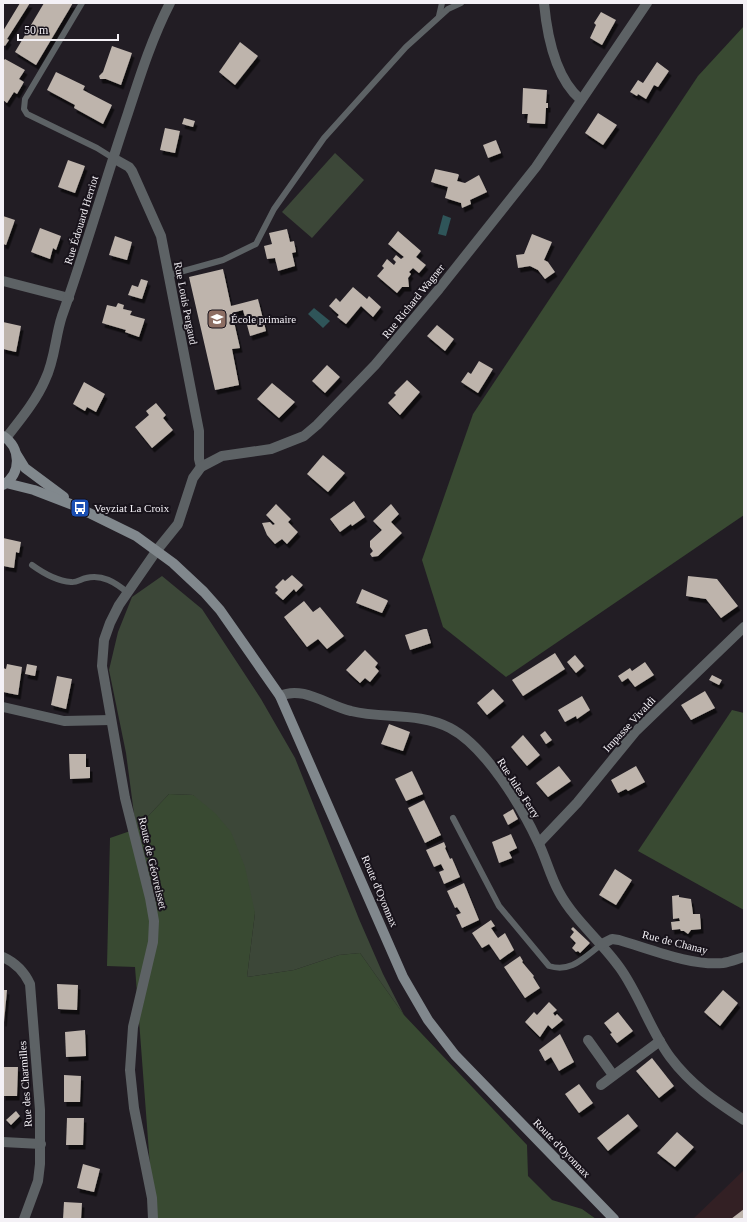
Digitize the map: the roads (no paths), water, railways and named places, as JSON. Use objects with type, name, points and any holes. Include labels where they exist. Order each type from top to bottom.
[{"type":"main road","points":[[4,437],[11,442],[25,468],[73,504]]},
{"type":"main road","points":[[17,455],[15,471],[4,484],[34,490],[73,504]]},
{"type":"main road","name":"Route d'Oyonnax","points":[[73,504],[136,536],[157,550],[188,576],[220,610],[280,696],[404,977],[428,1020],[455,1055],[614,1219]]},
{"type":"street","name":"Rue Édouard Herriot","points":[[4,437],[18,422],[46,380],[57,344],[61,321],[78,273],[113,158],[152,43],[170,3]]},
{"type":"street","points":[[544,3],[547,29],[554,54],[564,77],[581,100]]},
{"type":"street","name":"Rue Richard Wagner","points":[[201,467],[222,456],[271,449],[288,444],[304,436],[317,425],[375,365],[434,295],[536,167],[647,3]]},
{"type":"street","name":"Rue Louis Pergaud","points":[[113,158],[129,167],[136,176],[161,236],[199,431],[199,459],[201,467]]},
{"type":"street","points":[[3,281],[69,298]]},
{"type":"street","points":[[157,550],[178,524],[193,478],[201,467]]},
{"type":"street","name":"Route de Géovreisset","points":[[153,1219],[152,1198],[133,1101],[130,1070],[133,1027],[153,942],[154,921],[125,798],[103,676],[104,640],[119,605],[157,550]]},
{"type":"street","name":"Impasse Vivaldi","points":[[539,843],[577,803],[635,732],[744,627]]},
{"type":"street","name":"Rue Jules Ferry","points":[[280,696],[291,692],[296,692],[351,712],[411,717],[434,721],[451,728],[469,741],[496,772],[525,816],[539,843],[559,892],[568,906],[602,944],[620,969],[636,994],[660,1041],[670,1057],[699,1089],[744,1120]]},
{"type":"street","points":[[3,707],[64,721],[111,720]]},
{"type":"street","name":"Rue de Chanay","points":[[602,944],[612,939],[619,940],[694,961],[715,964],[725,963],[744,957]]},
{"type":"street","name":"Rue des Charmilles","points":[[3,957],[12,961],[25,973],[30,984],[41,1144],[38,1181],[24,1219]]},
{"type":"street","points":[[588,1040],[613,1075]]},
{"type":"street","points":[[601,1085],[660,1041]]},
{"type":"street","points":[[3,1142],[41,1144]]},
{"type":"lane","points":[[82,3],[25,99],[24,109],[27,114],[97,148],[113,158]]},
{"type":"lane","points":[[439,16],[442,3]]},
{"type":"lane","points":[[169,275],[223,260],[256,244],[274,209],[324,138],[406,47],[439,16],[448,9],[462,3]]},
{"type":"lane","points":[[32,565],[46,575],[72,583],[96,577],[104,579],[119,586],[128,593]]},
{"type":"lane","points":[[453,818],[499,906],[549,966],[559,969],[568,968],[602,944]]},
{"type":"water","points":[[443,215],[451,218],[446,236],[438,234]]},
{"type":"water","points":[[314,308],[330,321],[323,328],[308,314]]},
{"type":"place","name":"École primaire","points":[[217,319]]},
{"type":"place","name":"Veyziat La Croix","points":[[80,508]]}]
